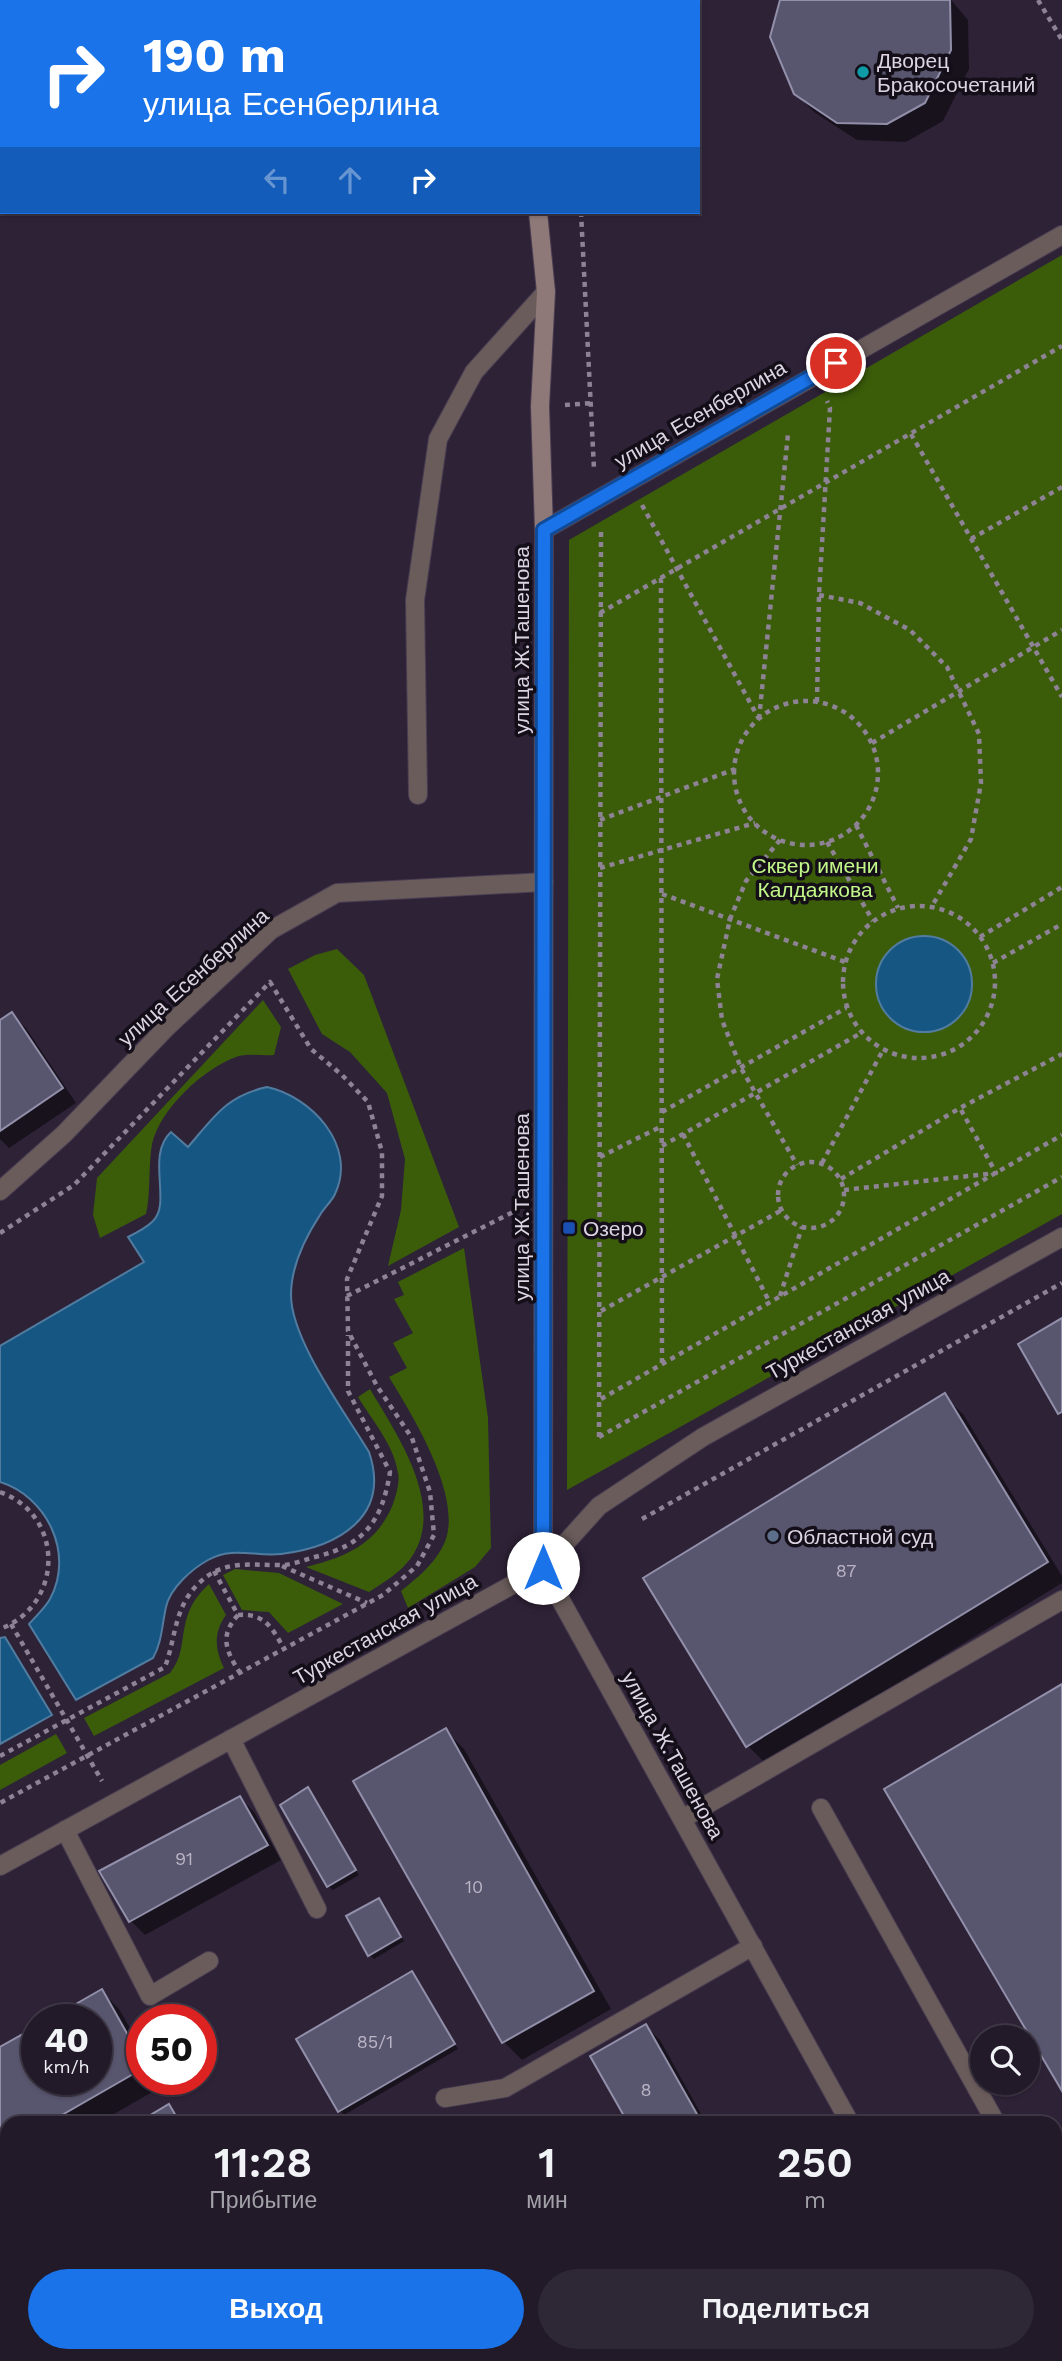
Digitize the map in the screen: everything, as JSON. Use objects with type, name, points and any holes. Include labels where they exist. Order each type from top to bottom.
[{"type":"main road","name":"улица Ж.Ташенова","points":[[538,214],[546,292],[540,406],[544,530],[543,1568]]},
{"type":"street","name":"улица Есенберлина","points":[[544,530],[1062,235]]},
{"type":"street","points":[[418,795],[415,600],[438,439],[474,372],[546,292]]},
{"type":"street","name":"улица Есенберлина","points":[[0,1191],[64,1134],[166,1027],[271,930],[338,893],[544,882]]},
{"type":"street","name":"Туркестанская улица","points":[[0,1866],[543,1568],[599,1506],[703,1437],[1062,1237]]},
{"type":"street","name":"улица Ж.Ташенова","points":[[543,1568],[846,2116]]},
{"type":"street","points":[[682,1819],[1062,1600]]},
{"type":"street","points":[[231,1739],[317,1909]]},
{"type":"street","points":[[821,1808],[992,2116]]},
{"type":"street","points":[[65,1830],[150,1996],[209,1961]]},
{"type":"street","points":[[445,2098],[505,2088],[753,1946]]},
{"type":"path","points":[[1038,0],[1062,40]]},
{"type":"path","points":[[581,214],[596,500],[601,529],[599,1437],[1062,1177]]},
{"type":"path","points":[[600,613],[1062,346]]},
{"type":"path","points":[[813,375],[830,408],[819,595],[817,702]]},
{"type":"path","points":[[759,719],[788,434]]},
{"type":"path","points":[[911,434],[1062,697]]},
{"type":"path","points":[[971,539],[1062,487]]},
{"type":"path","points":[[632,511],[642,505],[675,570],[759,719]]},
{"type":"path","points":[[601,529],[611,523]]},
{"type":"path","points":[[661,578],[662,1367]]},
{"type":"path","points":[[819,595],[860,603],[910,630],[947,667],[979,734],[981,783],[971,839],[932,906]]},
{"type":"path","points":[[872,743],[1062,631]]},
{"type":"path","points":[[817,702],[855,720],[872,743],[877,762],[877,783],[866,812],[856,825],[827,842],[800,845],[780,840],[755,823],[738,796],[735,769],[743,738],[759,719],[779,706],[817,702]]},
{"type":"path","points":[[600,820],[735,769]]},
{"type":"path","points":[[600,868],[755,823]]},
{"type":"path","points":[[856,825],[898,908]]},
{"type":"path","points":[[780,840],[746,881],[730,919],[718,979],[722,1020],[741,1068],[797,1165]]},
{"type":"path","points":[[827,842],[873,921]]},
{"type":"path","points":[[980,937],[1062,887]]},
{"type":"path","points":[[662,894],[845,962]]},
{"type":"path","points":[[932,906],[961,918],[980,937],[993,963],[995,983],[990,1011],[970,1039],[942,1055],[926,1058],[899,1056],[883,1050],[861,1033],[846,1008],[842,985],[845,962],[860,933],[873,921],[898,908],[932,906]]},
{"type":"path","points":[[993,963],[1062,924]]},
{"type":"path","points":[[0,1233],[74,1185],[270,982],[311,1049],[368,1102],[382,1152],[383,1196],[347,1279],[348,1391],[390,1472],[378,1517],[360,1538],[338,1551],[281,1566],[234,1563],[214,1571],[182,1604],[165,1667],[0,1756]]},
{"type":"path","points":[[662,1112],[846,1008]]},
{"type":"path","points":[[662,1146],[861,1033]]},
{"type":"path","points":[[822,1164],[883,1050]]},
{"type":"path","points":[[841,1179],[960,1108],[1062,1054]]},
{"type":"path","points":[[960,1108],[996,1173]]},
{"type":"path","points":[[600,1157],[662,1126]]},
{"type":"path","points":[[683,1134],[770,1303]]},
{"type":"path","points":[[601,1399],[662,1367],[780,1296],[1062,1135]]},
{"type":"path","points":[[822,1164],[841,1179],[844,1190],[842,1207],[833,1220],[821,1227],[802,1227],[782,1210],[779,1187],[786,1174],[797,1165],[822,1164]]},
{"type":"path","points":[[844,1190],[996,1173]]},
{"type":"path","points":[[347,1296],[543,1197]]},
{"type":"path","points":[[601,1311],[782,1210]]},
{"type":"path","points":[[780,1296],[802,1227]]},
{"type":"path","points":[[642,1520],[1062,1283]]},
{"type":"path","points":[[0,1803],[383,1595],[417,1566],[434,1535],[430,1492],[412,1438],[377,1386],[348,1331]]},
{"type":"path","points":[[0,1492],[23,1504],[34,1515],[47,1539],[50,1553],[44,1589],[30,1609],[11,1625],[0,1629]]},
{"type":"path","points":[[281,1566],[368,1603]]},
{"type":"path","points":[[214,1571],[238,1615]]},
{"type":"path","points":[[238,1615],[259,1616],[268,1623],[284,1649]]},
{"type":"path","points":[[238,1615],[225,1634],[225,1645],[240,1672]]},
{"type":"path","points":[[11,1625],[115,1803]]},
{"type":"green space","name":"Сквер имени Калдаякова","points":[[1062,255],[1062,1214],[567,1490],[569,540]]},
{"type":"green space","points":[[337,949],[364,975],[459,1227],[388,1266],[401,1210],[405,1159],[387,1093],[350,1052],[322,1034],[288,969],[315,955]]},
{"type":"green space","points":[[263,1000],[281,1027],[274,1055],[236,1057],[223,1063],[197,1081],[173,1104],[152,1144],[146,1214],[100,1238],[93,1215],[97,1178]]},
{"type":"green space","points":[[464,1248],[488,1418],[491,1548],[475,1567],[408,1608],[401,1591],[429,1566],[442,1548],[448,1529],[448,1508],[434,1460],[411,1413],[389,1377],[407,1368],[393,1343],[413,1333],[394,1299],[404,1295],[398,1282]]},
{"type":"green space","points":[[370,1389],[414,1471],[424,1516],[421,1538],[411,1558],[397,1573],[369,1592],[306,1567],[334,1559],[358,1547],[378,1529],[393,1504],[398,1480],[396,1463],[387,1443],[358,1397]]},
{"type":"green space","points":[[235,1569],[279,1573],[343,1604],[288,1633],[269,1612],[242,1610],[223,1575]]},
{"type":"green space","points":[[209,1584],[226,1615],[217,1635],[224,1668],[94,1736],[84,1718],[170,1673],[180,1653],[190,1609]]},
{"type":"green space","points":[[56,1734],[67,1753],[0,1790],[0,1765]]},
{"type":"water","points":[[924,936],[942,940],[958,950],[968,966],[972,984],[968,1002],[958,1018],[942,1028],[924,1032],[906,1028],[890,1018],[880,1002],[876,984],[880,966],[890,950],[906,940]]},
{"type":"water","points":[[267,1087],[283,1092],[313,1112],[335,1141],[340,1158],[340,1176],[335,1194],[304,1243],[293,1274],[291,1295],[293,1313],[309,1354],[369,1452],[374,1475],[373,1494],[366,1511],[355,1525],[322,1544],[281,1554],[226,1554],[202,1564],[182,1580],[168,1600],[160,1640],[153,1658],[76,1700],[29,1624],[50,1599],[57,1581],[59,1563],[52,1528],[43,1513],[16,1489],[0,1482],[0,1346],[144,1262],[128,1237],[150,1224],[158,1214],[160,1154],[171,1132],[188,1147],[231,1102]]},
{"type":"water","points":[[5,1637],[52,1715],[0,1744],[0,1638]]},
{"type":"building","name":"Дворец Бракосочетаний","points":[[780,0],[950,0],[951,50],[925,103],[887,124],[837,123],[794,94],[770,37]]},
{"type":"building","points":[[12,1012],[63,1088],[0,1131],[0,1020]]},
{"type":"building","points":[[1062,1318],[1062,1412],[1058,1414],[1018,1344]]},
{"type":"building","points":[[945,1393],[1048,1562],[746,1747],[643,1578]]},
{"type":"building","points":[[1062,1684],[1062,2091],[1040,2054],[1040,2025],[1023,2025],[884,1789]]},
{"type":"building","points":[[446,1728],[594,1991],[502,2043],[353,1781]]},
{"type":"building","points":[[308,1787],[356,1870],[327,1887],[280,1805]]},
{"type":"building","points":[[240,1796],[268,1845],[129,1922],[99,1871]]},
{"type":"building","points":[[379,1898],[401,1937],[368,1956],[346,1916]]},
{"type":"building","points":[[412,1971],[455,2044],[338,2112],[296,2039]]},
{"type":"building","points":[[102,1989],[110,2004],[76,2004]]},
{"type":"building","points":[[112,2007],[126,2032],[126,2078],[112,2086]]},
{"type":"building","points":[[646,2024],[698,2116],[624,2116],[590,2056]]},
{"type":"building","points":[[21,2035],[21,2095],[97,2095],[60,2116],[0,2116],[0,2047]]},
{"type":"building","points":[[169,2104],[176,2116],[149,2116]]},
{"type":"place","name":"Дворец Бракосочетаний","points":[[863,72]]},
{"type":"place","name":"Озеро","points":[[569,1228]]},
{"type":"place","name":"Областной суд","points":[[773,1536]]},
{"type":"route","points":[[543,1568],[544,530],[836,363]]}]
